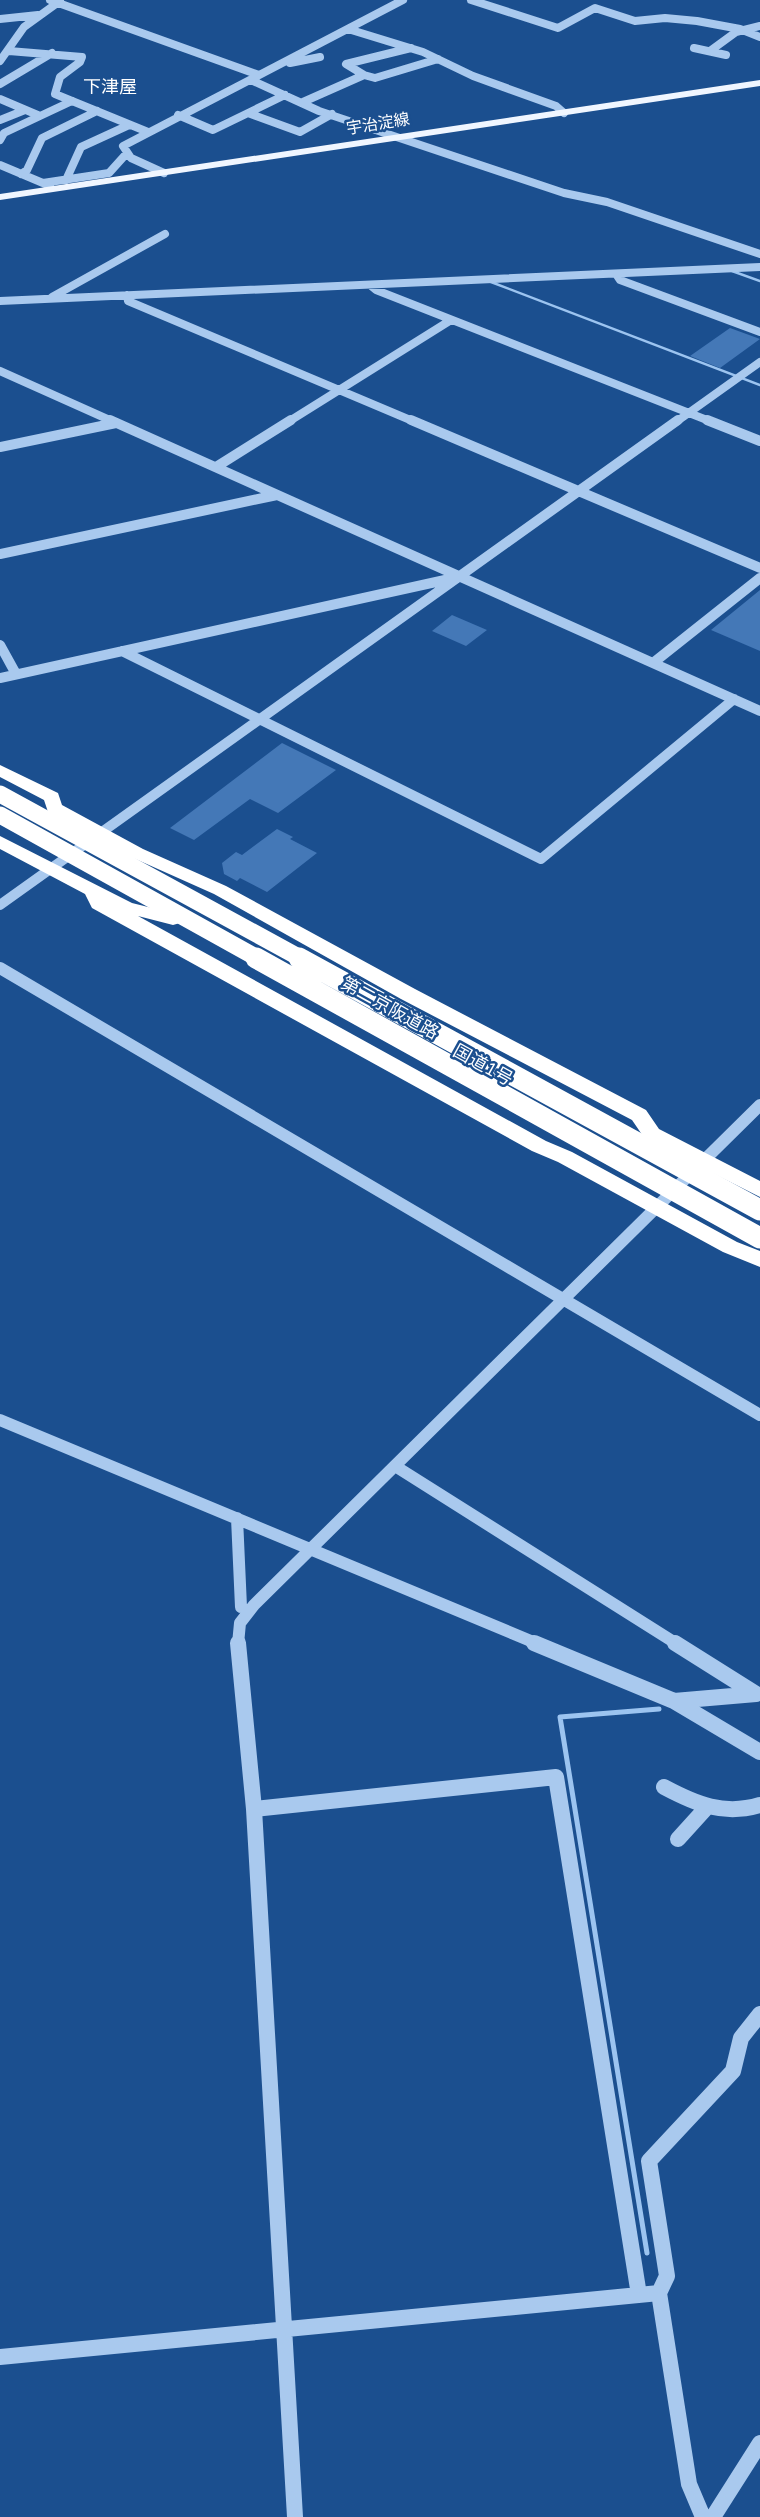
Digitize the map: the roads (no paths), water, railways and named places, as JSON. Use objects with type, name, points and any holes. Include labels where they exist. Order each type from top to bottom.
[{"type":"highway","points":[[0,770],[52,796],[54,808]]},
{"type":"highway","name":"国道1号","points":[[2,789],[97,837],[185,892],[607,1116],[760,1203]]},
{"type":"highway","points":[[2,789],[54,808],[97,837],[175,869],[639,1115],[652,1134]]},
{"type":"highway","name":"第二京阪道路","points":[[2,789],[760,1210]]},
{"type":"highway","name":"第二京阪道路","points":[[0,815],[760,1238]]},
{"type":"highway","name":"国道1号","points":[[0,824],[58,864],[173,919],[554,1130],[663,1200],[760,1244]]},
{"type":"highway","points":[[0,842],[58,864],[94,892],[126,907],[173,919]]},
{"type":"highway","points":[[175,869],[185,892]]},
{"type":"highway","points":[[94,892],[97,904],[113,913],[131,920],[538,1146],[663,1200],[730,1247],[760,1259]]},
{"type":"highway","points":[[607,1116],[652,1134],[699,1166],[760,1190]]},
{"type":"highway","points":[[554,1130],[565,1157]]},
{"type":"highway","points":[[730,1247],[743,1262],[760,1271]]},
{"type":"main road","name":"宇治淀線","points":[[0,197],[760,83]]},
{"type":"street","points":[[0,61],[9,51],[14,38],[52,2],[63,0]]},
{"type":"street","points":[[164,173],[131,158],[123,146],[403,0]]},
{"type":"street","points":[[471,0],[558,28],[595,8],[635,21],[675,18],[744,31],[760,37]]},
{"type":"street","points":[[52,2],[260,75]]},
{"type":"street","points":[[0,19],[40,15]]},
{"type":"street","points":[[710,51],[736,32],[760,26]]},
{"type":"street","points":[[348,29],[411,48],[473,76],[556,106],[564,113]]},
{"type":"street","points":[[411,48],[346,64],[375,78],[438,59]]},
{"type":"street","points":[[694,48],[726,55]]},
{"type":"street","points":[[9,51],[82,57],[80,62],[60,77],[55,94],[148,132]]},
{"type":"street","points":[[0,84],[52,53]]},
{"type":"street","points":[[276,66],[320,57]]},
{"type":"street","points":[[303,102],[364,75]]},
{"type":"street","points":[[251,80],[332,114],[397,137],[564,193],[607,202],[760,254]]},
{"type":"street","points":[[178,115],[214,130],[285,95]]},
{"type":"street","points":[[0,99],[40,116]]},
{"type":"street","points":[[0,140],[4,133],[72,101]]},
{"type":"street","points":[[0,120],[25,110]]},
{"type":"street","points":[[21,173],[27,170],[41,138],[97,111]]},
{"type":"street","points":[[248,113],[300,132],[332,114]]},
{"type":"street","points":[[66,180],[81,147],[129,125]]},
{"type":"street","points":[[43,183],[109,173],[127,153]]},
{"type":"street","points":[[0,164],[56,189]]},
{"type":"street","points":[[48,299],[165,234]]},
{"type":"street","points":[[0,301],[760,267]]},
{"type":"street","points":[[616,274],[620,280],[760,332]]},
{"type":"street","points":[[370,285],[376,290],[760,441]]},
{"type":"street","points":[[127,295],[128,301],[760,568]]},
{"type":"street","points":[[216,467],[451,320]]},
{"type":"street","points":[[0,905],[260,722],[760,362]]},
{"type":"street","points":[[0,370],[760,711]]},
{"type":"street","points":[[0,447],[116,423]]},
{"type":"street","points":[[0,554],[278,495]]},
{"type":"street","points":[[0,678],[458,577]]},
{"type":"street","points":[[653,663],[760,578]]},
{"type":"street","points":[[0,645],[16,674]]},
{"type":"street","points":[[122,651],[260,722],[541,859],[734,699]]},
{"type":"street","points":[[0,968],[760,1415]]},
{"type":"street","points":[[295,2517],[254,1809],[238,1642],[240,1623],[254,1605],[310,1549],[760,1105]]},
{"type":"street","points":[[0,1420],[674,1701],[760,1752]]},
{"type":"street","points":[[395,1466],[758,1694]]},
{"type":"street","points":[[237,1518],[241,1607]]},
{"type":"street","points":[[674,1701],[758,1694]]},
{"type":"street","points":[[254,1809],[556,1777],[639,2295]]},
{"type":"street","points":[[664,1787],[699,1806],[741,1813],[760,1805]]},
{"type":"street","points":[[678,1839],[707,1807]]},
{"type":"street","points":[[703,2517],[689,2484],[659,2293],[667,2276],[649,2161],[733,2071],[741,2038],[760,2014]]},
{"type":"street","points":[[0,2357],[659,2293]]},
{"type":"street","points":[[713,2517],[760,2443]]},
{"type":"waterway","points":[[732,271],[760,281]]},
{"type":"waterway","points":[[491,282],[760,385]]},
{"type":"waterway","points":[[647,2253],[560,1717],[659,1709]]},
{"type":"district","name":"下津屋","points":[[110,87]]}]
